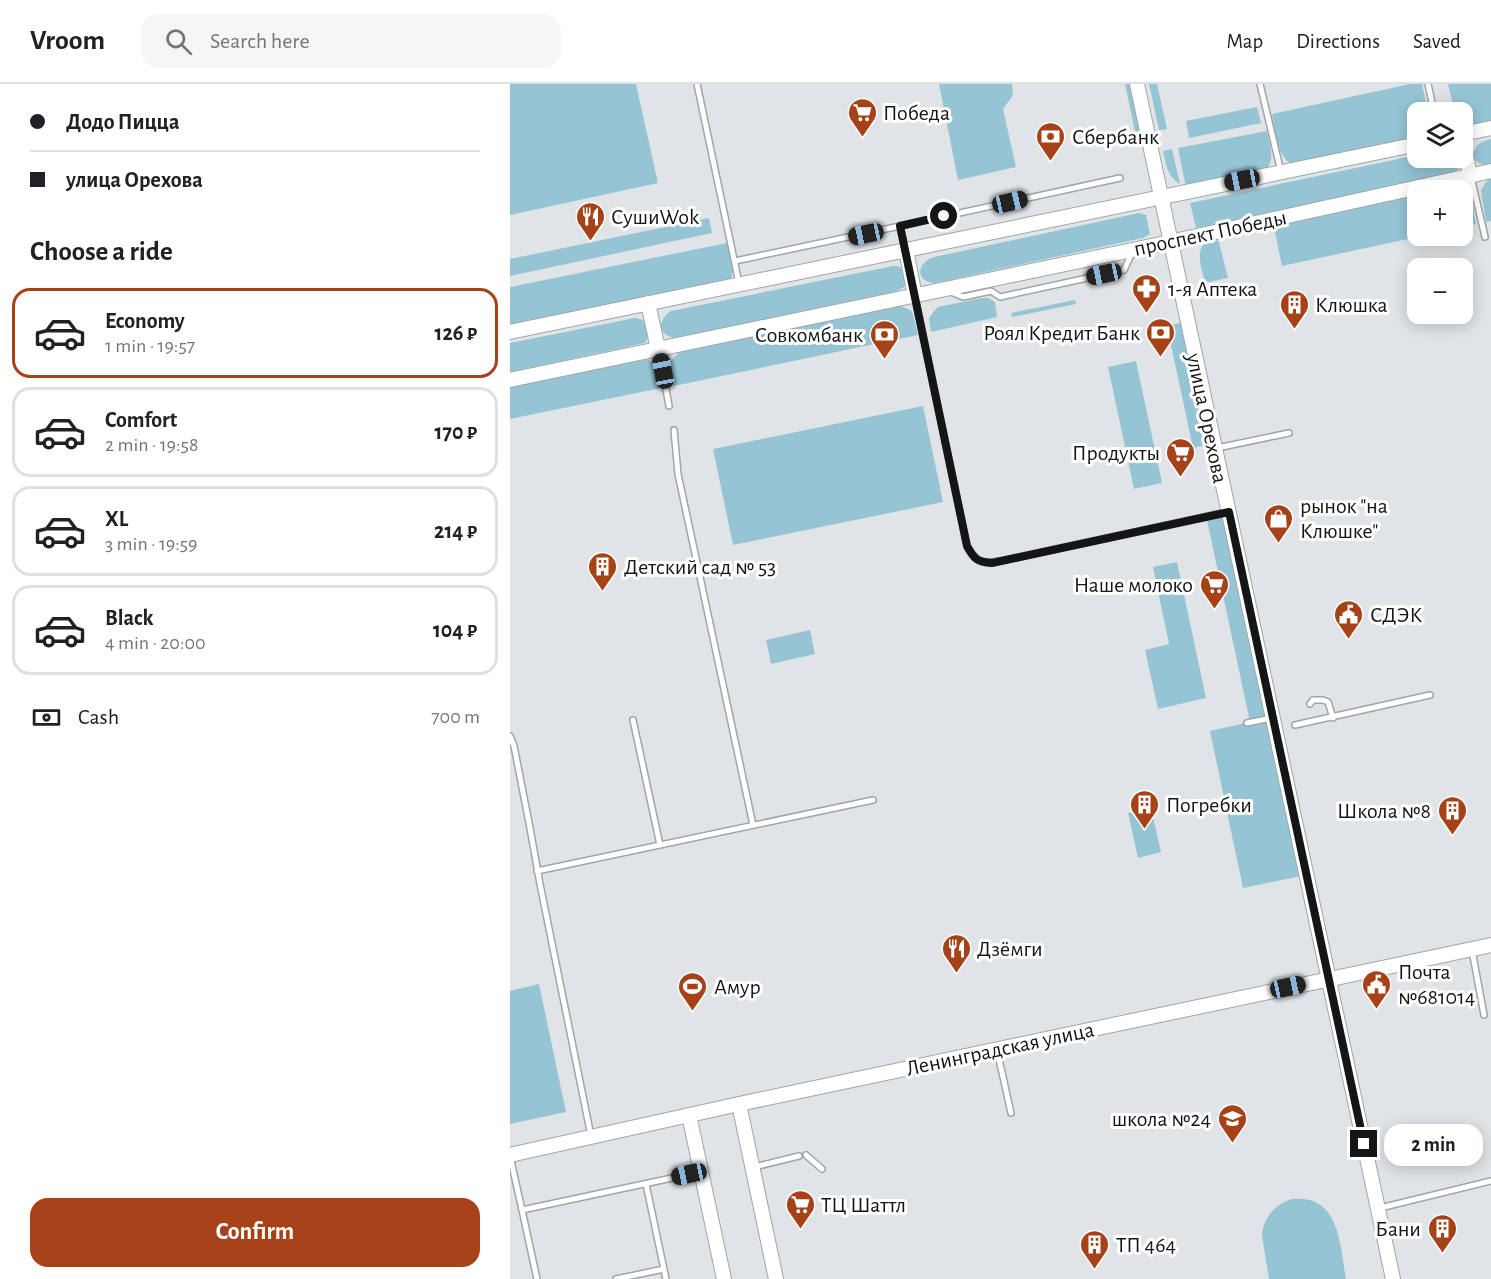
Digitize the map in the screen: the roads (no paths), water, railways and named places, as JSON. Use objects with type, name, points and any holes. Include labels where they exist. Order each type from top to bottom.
[{"type":"main road","name":"улица Орехова","points":[[1137,84],[1393,1279]]},
{"type":"main road","points":[[1473,133],[1491,128]]},
{"type":"main road","name":"проспект Победы","points":[[510,332],[1407,146]]},
{"type":"main road","points":[[1469,168],[1470,175]]},
{"type":"main road","name":"проспект Победы","points":[[510,380],[915,296],[1491,171]]},
{"type":"main road","points":[[906,250],[915,296]]},
{"type":"main road","points":[[648,303],[658,349]]},
{"type":"main road","name":"Ленинградская улица","points":[[510,1156],[591,1136],[997,1048],[1491,945]]},
{"type":"main road","points":[[739,1104],[776,1279]]},
{"type":"main road","points":[[689,1115],[724,1279]]},
{"type":"lane","points":[[697,84],[740,284]]},
{"type":"lane","points":[[1260,84],[1281,172]]},
{"type":"lane","points":[[1428,84],[1432,102]]},
{"type":"lane","points":[[1470,175],[1485,237]]},
{"type":"lane","points":[[735,261],[1120,178]]},
{"type":"lane","points":[[900,226],[906,250]]},
{"type":"lane","points":[[915,296],[967,546],[981,563],[992,563],[1229,512]]},
{"type":"lane","points":[[658,349],[669,406]]},
{"type":"lane","points":[[674,430],[682,497],[753,825]]},
{"type":"lane","points":[[1215,448],[1289,433]]},
{"type":"lane","points":[[1295,725],[1430,695]]},
{"type":"lane","points":[[1310,704],[1313,700],[1328,702],[1333,717]]},
{"type":"lane","points":[[1247,723],[1273,717]]},
{"type":"lane","points":[[633,720],[660,845]]},
{"type":"lane","points":[[510,736],[514,746],[591,1136]]},
{"type":"lane","points":[[537,871],[873,800]]},
{"type":"lane","points":[[1471,949],[1484,1015]]},
{"type":"lane","points":[[997,1048],[1011,1113]]},
{"type":"lane","points":[[806,1155],[822,1169]]},
{"type":"lane","points":[[510,1156],[537,1279]]},
{"type":"lane","points":[[752,1167],[799,1156]]},
{"type":"lane","points":[[522,1210],[700,1172]]},
{"type":"lane","points":[[1378,1208],[1491,1181]]},
{"type":"lane","points":[[646,1184],[666,1279]]},
{"type":"lane","points":[[616,1279],[664,1269]]},
{"type":"place","name":"Победа","points":[[862,138]]},
{"type":"place","name":"Сбербанк","points":[[1051,162]]},
{"type":"place","name":"СушиWok","points":[[590,242]]},
{"type":"place","name":"1-я Аптека","points":[[1147,314]]},
{"type":"place","name":"Клюшка","points":[[1294,330]]},
{"type":"place","name":"Роял Кредит Банк","points":[[1161,358]]},
{"type":"place","name":"Совкомбанк","points":[[884,360]]},
{"type":"place","name":"Продукты","points":[[1181,478]]},
{"type":"place","name":"рынок \"на Клюшке\"","points":[[1279,544]]},
{"type":"place","name":"Детский сад № 53","points":[[603,592]]},
{"type":"place","name":"Наше молоко","points":[[1214,610]]},
{"type":"place","name":"СДЭК","points":[[1349,640]]},
{"type":"place","name":"Погребки","points":[[1145,830]]},
{"type":"place","name":"Школа №8","points":[[1452,836]]},
{"type":"place","name":"Дзёмги","points":[[956,974]]},
{"type":"place","name":"Почта №681014","points":[[1377,1010]]},
{"type":"place","name":"Амур","points":[[693,1012]]},
{"type":"place","name":"школа №24","points":[[1232,1144]]},
{"type":"place","name":"ТЦ Шаттл","points":[[800,1230]]},
{"type":"place","name":"Бани","points":[[1442,1254]]},
{"type":"place","name":"ТП 464","points":[[1095,1270]]}]
